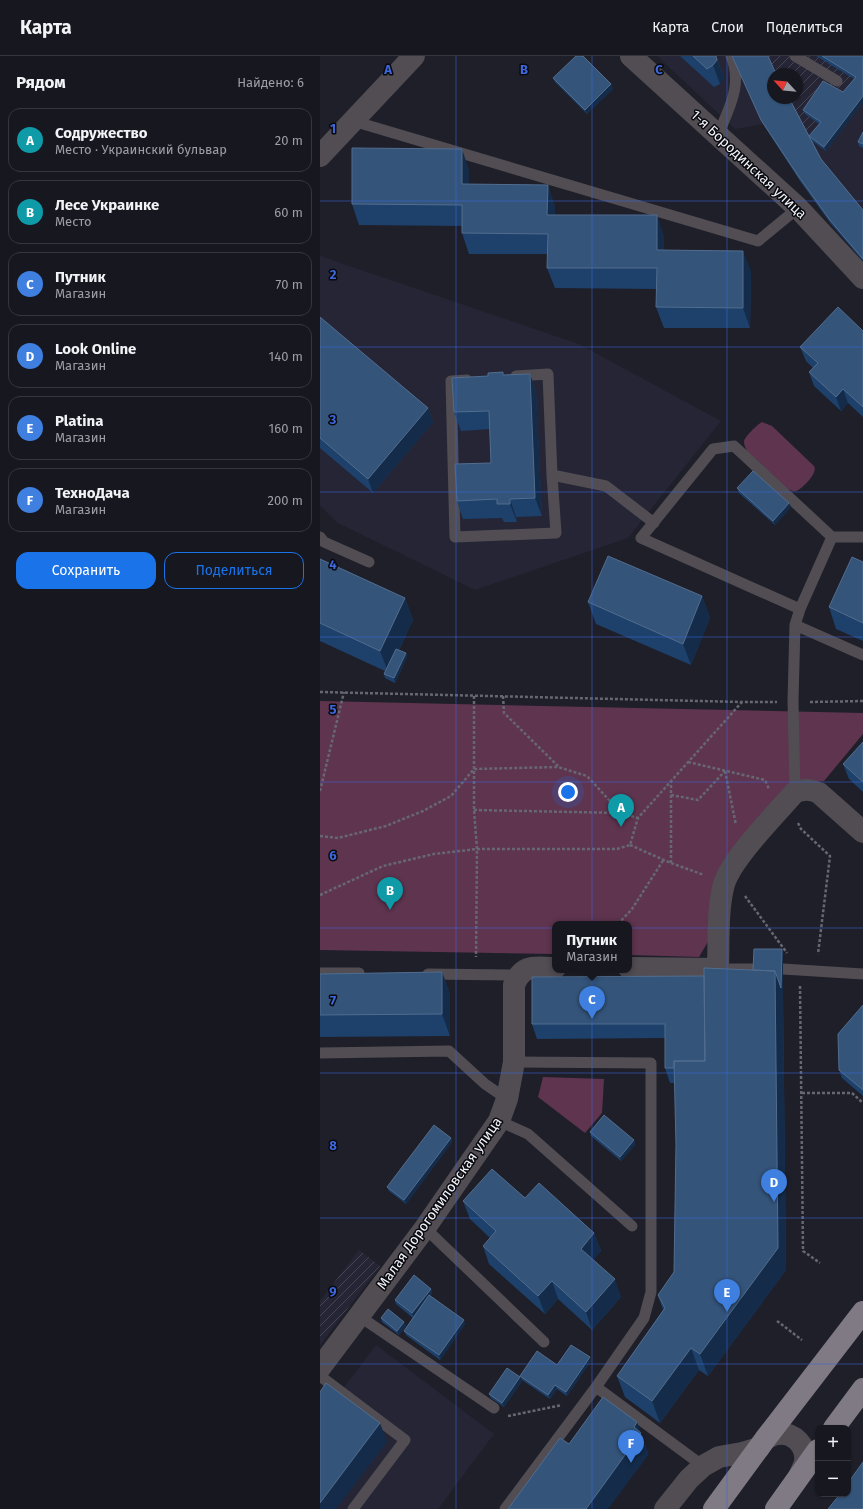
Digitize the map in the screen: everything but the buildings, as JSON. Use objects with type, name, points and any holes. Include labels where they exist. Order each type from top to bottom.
[{"type":"main road","points":[[714,1509],[762,1443],[863,1312]]},
{"type":"main road","points":[[836,1425],[863,1389]]},
{"type":"main road","points":[[776,1509],[815,1454]]},
{"type":"street","points":[[320,156],[414,56]]},
{"type":"street","name":"1-я Бородинская улица","points":[[631,56],[798,208],[863,278]]},
{"type":"street","points":[[632,968],[718,969],[721,899],[725,882],[743,852],[795,792],[811,789],[819,793],[863,832]]},
{"type":"street","points":[[518,975],[527,968],[552,968]]},
{"type":"street","name":"Малая Дорогомиловская улица","points":[[320,1368],[425,1228],[499,1121],[507,1099],[514,1062],[514,984],[518,975]]},
{"type":"street","points":[[665,1509],[689,1479],[703,1466],[719,1458],[742,1453],[778,1434],[787,1434],[796,1438],[802,1445],[805,1454],[805,1463],[800,1474]]},
{"type":"lane","points":[[718,135],[736,91],[735,66],[731,56]]},
{"type":"lane","points":[[795,56],[837,81]]},
{"type":"lane","points":[[353,121],[758,241],[798,208]]},
{"type":"lane","points":[[481,379],[451,381],[455,537],[556,533],[548,374],[503,377]]},
{"type":"lane","points":[[800,609],[641,538],[713,450],[734,446],[832,537],[863,537]]},
{"type":"lane","points":[[552,475],[606,486],[654,523]]},
{"type":"lane","points":[[795,792],[793,701],[794,625],[832,537]]},
{"type":"lane","points":[[321,541],[370,562]]},
{"type":"lane","points":[[794,625],[863,655]]},
{"type":"lane","points":[[718,969],[755,969]]},
{"type":"lane","points":[[783,969],[863,974]]},
{"type":"lane","points":[[320,973],[367,973]]},
{"type":"lane","points":[[413,974],[518,975]]},
{"type":"lane","points":[[320,1053],[449,1050],[485,1084],[507,1099]]},
{"type":"lane","points":[[505,1509],[579,1411],[644,1318],[651,1292],[651,1063],[514,1062]]},
{"type":"lane","points":[[499,1121],[528,1134],[632,1226]]},
{"type":"lane","points":[[425,1228],[544,1342]]},
{"type":"lane","points":[[359,1316],[494,1408]]},
{"type":"lane","points":[[320,1376],[405,1440],[353,1509]]},
{"type":"lane","points":[[596,1387],[703,1466]]},
{"type":"path","points":[[320,692],[742,702],[863,702]]},
{"type":"path","points":[[320,791],[344,692]]},
{"type":"path","points":[[474,696],[474,810],[477,849],[476,974]]},
{"type":"path","points":[[503,696],[504,713],[558,766]]},
{"type":"path","points":[[630,844],[638,818],[742,702]]},
{"type":"path","points":[[688,762],[765,780],[770,791]]},
{"type":"path","points":[[320,836],[338,838],[379,828],[423,811],[451,796],[474,769],[558,766],[587,776],[621,813]]},
{"type":"path","points":[[671,795],[698,800],[725,770]]},
{"type":"path","points":[[725,770],[736,829]]},
{"type":"path","points":[[671,781],[671,863]]},
{"type":"path","points":[[474,810],[621,813],[638,818]]},
{"type":"path","points":[[796,820],[802,829],[830,856],[816,971]]},
{"type":"path","points":[[320,895],[383,866],[434,854],[477,849],[617,849],[630,844],[671,863],[709,877]]},
{"type":"path","points":[[621,921],[632,909],[664,859]]},
{"type":"path","points":[[743,893],[800,970],[803,1250],[820,1263]]},
{"type":"path","points":[[802,1093],[852,1093],[863,1103]]},
{"type":"path","points":[[777,1321],[802,1340]]},
{"type":"path","points":[[494,1408],[507,1416],[569,1403],[579,1411]]},
{"type":"shaded area","points":[[657,56],[732,56],[763,124],[735,129]]},
{"type":"shaded area","points":[[768,56],[863,56],[863,102],[826,151],[811,140],[791,104],[803,104],[803,68],[773,68]]},
{"type":"shaded area","points":[[863,102],[863,212],[823,163],[811,140],[826,151]]},
{"type":"shaded area","points":[[320,256],[579,344],[721,421],[628,538],[475,590],[338,523],[320,505]]},
{"type":"shaded area","points":[[762,422],[772,426],[814,466],[815,470],[811,477],[804,486],[798,490],[791,491],[787,488],[747,451],[744,444],[746,437]]},
{"type":"shaded area","points":[[320,701],[863,713],[863,734],[824,781],[791,782],[724,861],[709,940],[699,957],[632,955],[632,921],[552,921],[552,954],[320,950]]},
{"type":"shaded area","points":[[543,1077],[604,1079],[602,1113],[585,1133],[538,1097]]},
{"type":"shaded area","points":[[359,1250],[380,1266],[320,1345],[320,1301]]},
{"type":"shaded area","points":[[376,1345],[494,1434],[438,1509],[320,1509],[320,1419]]},
{"type":"place","name":"Содружество","points":[[621,827]]},
{"type":"place","name":"Лесе Украинке","points":[[390,910]]},
{"type":"place","name":"Путник","points":[[592,1019]]},
{"type":"place","name":"Look Online","points":[[774,1202]]},
{"type":"place","name":"Platina","points":[[727,1312]]},
{"type":"place","name":"ТехноДача","points":[[631,1463]]}]
